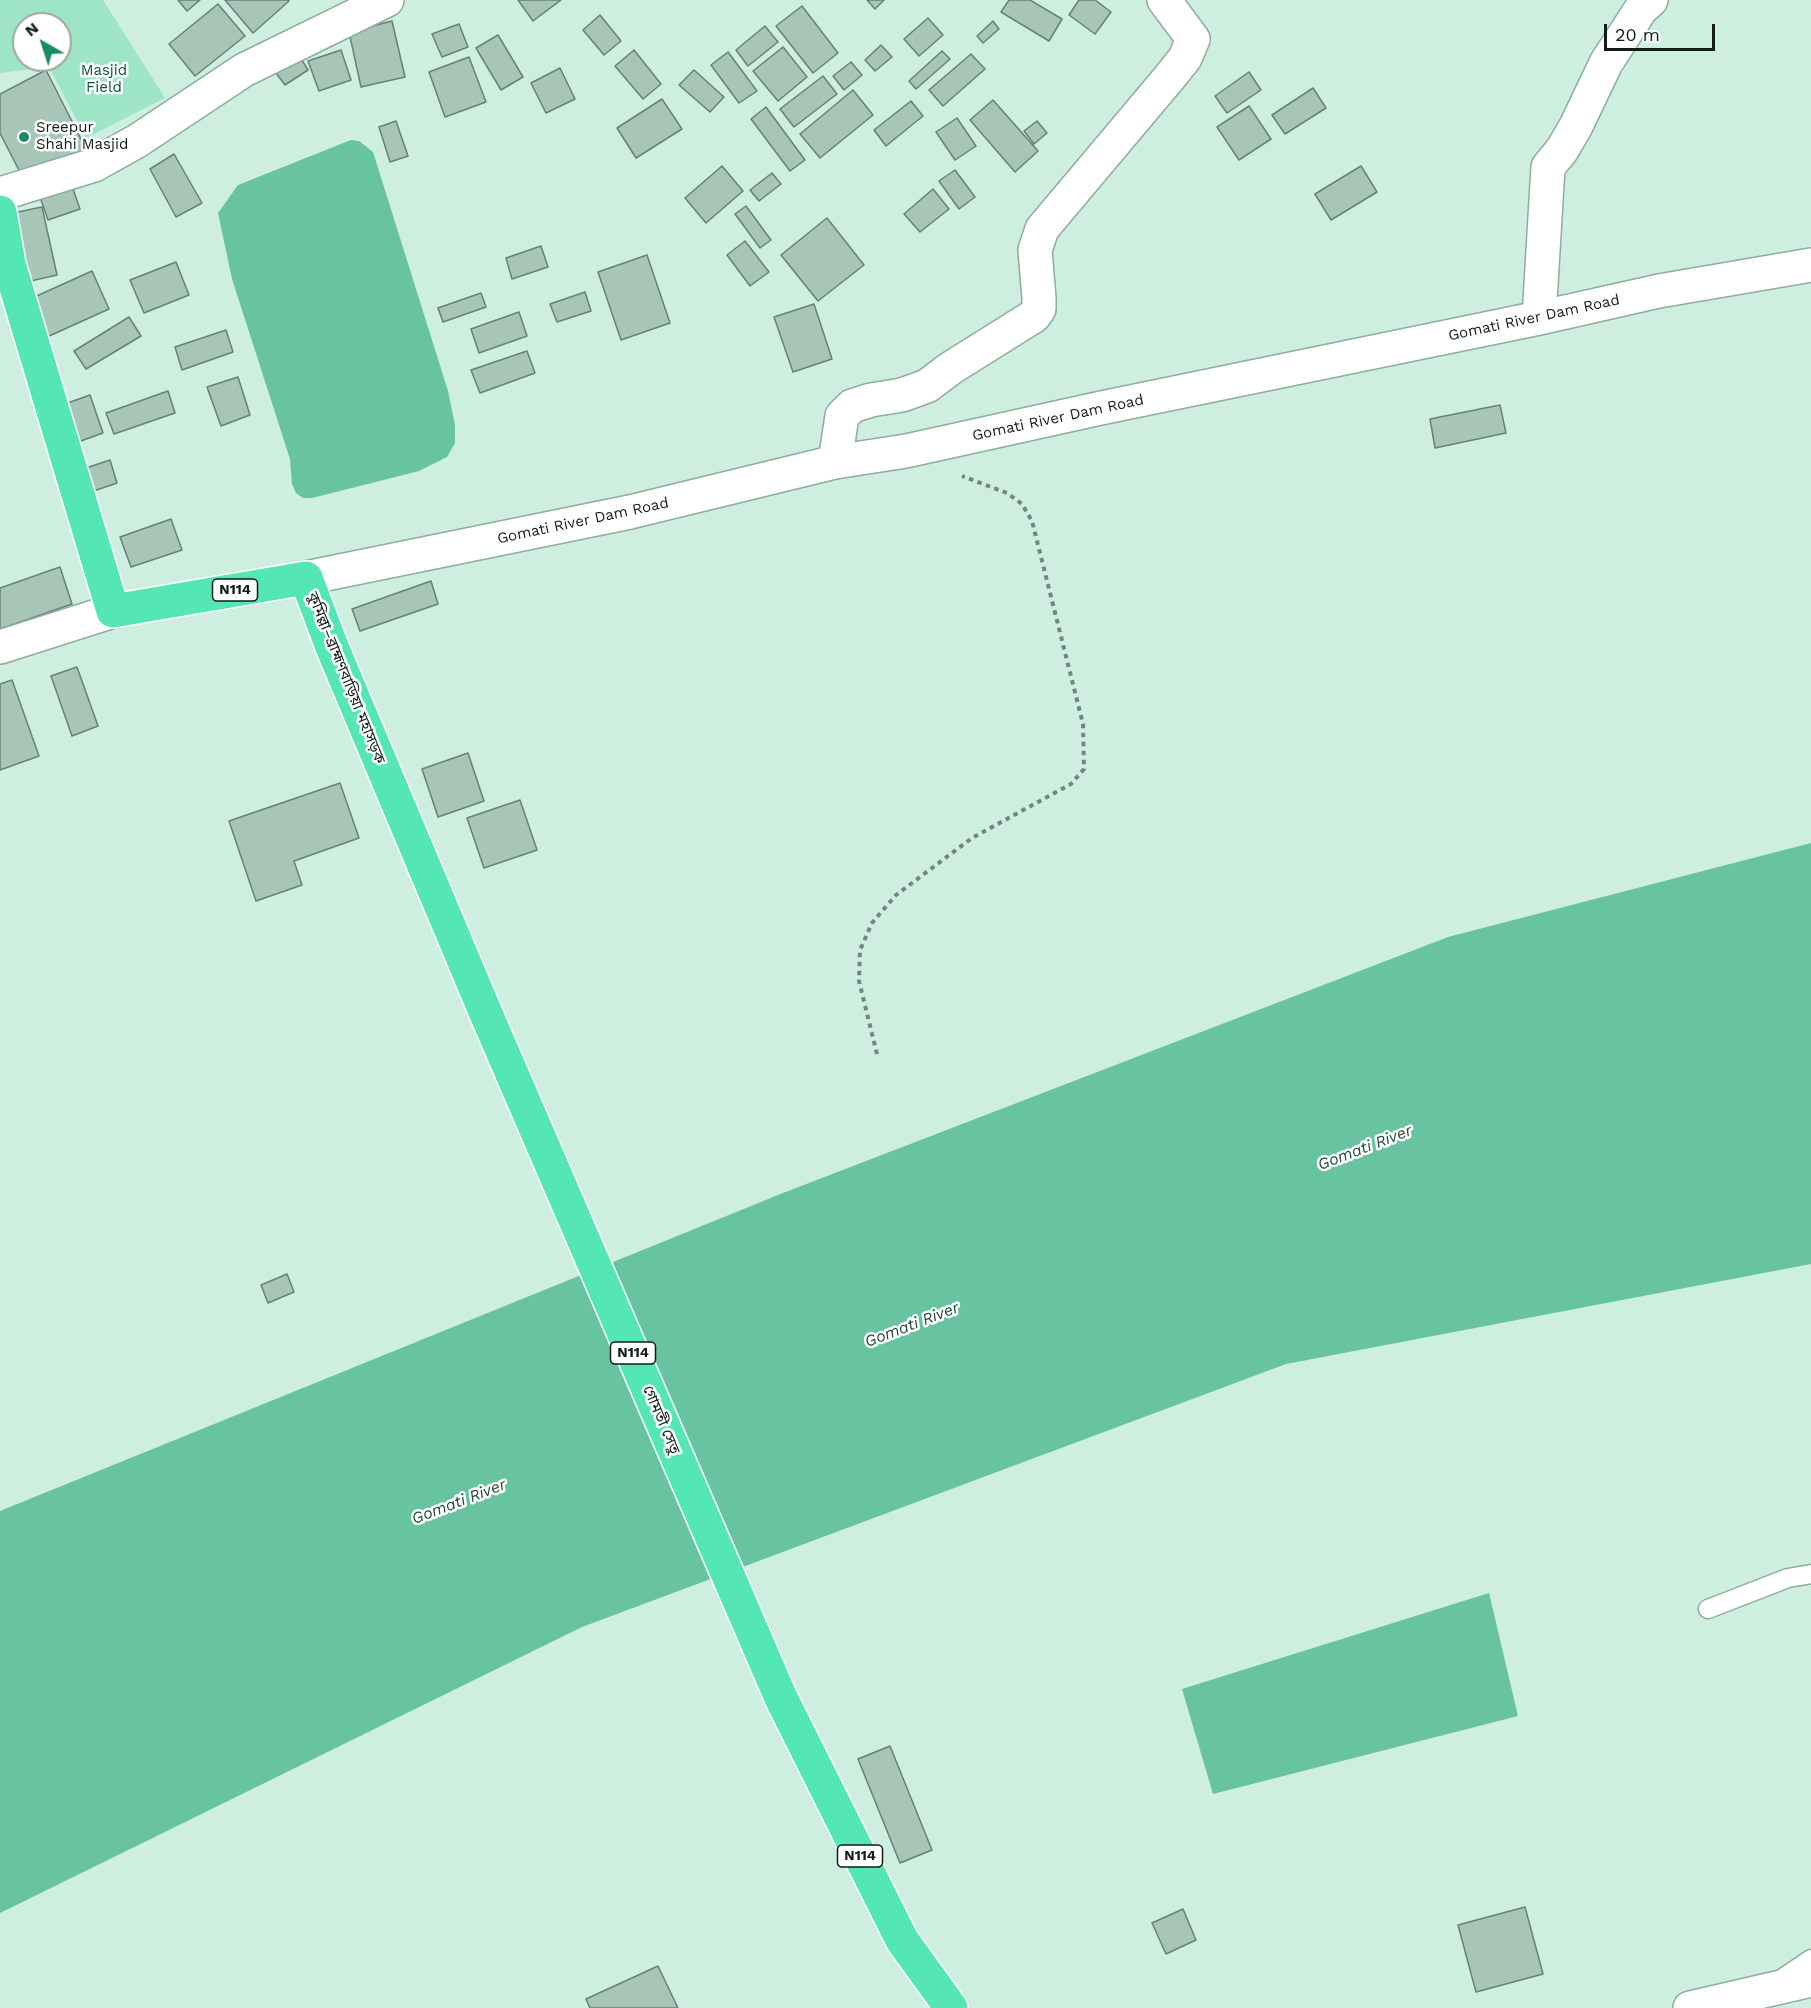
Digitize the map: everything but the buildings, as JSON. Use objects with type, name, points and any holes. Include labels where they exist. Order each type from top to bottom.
[{"type":"highway","points":[[0,212],[9,264],[113,611]]},
{"type":"highway","name":"কুমিল্লা–ব্রাহ্মণবাড়িয়া মহাসড়ক","points":[[113,611],[306,578],[332,647],[484,1009]]},
{"type":"highway","name":"গোমতী সেতু","points":[[484,1009],[782,1698],[902,1940],[951,2008]]},
{"type":"main road","points":[[0,194],[94,165],[137,141],[244,70],[387,0]]},
{"type":"main road","points":[[835,462],[842,416],[852,406],[902,395],[927,386],[1034,316],[1039,309],[1035,250],[1042,229],[1185,58],[1193,39],[1164,0]]},
{"type":"main road","points":[[1539,318],[1548,167],[1562,150],[1576,126],[1606,63],[1641,9],[1651,0]]},
{"type":"main road","name":"Gomati River Dam Road","points":[[306,578],[630,512],[835,462],[906,451],[1659,291],[1811,265]]},
{"type":"main road","points":[[0,647],[113,611]]},
{"type":"main road","points":[[1690,2008],[1811,1980]]},
{"type":"lane","points":[[1708,1609],[1788,1578],[1811,1574]]},
{"type":"lane","points":[[1767,1990],[1811,1959]]},
{"type":"path","points":[[877,1054],[859,981],[860,950],[872,923],[896,895],[972,838],[1071,784],[1084,769],[1083,724],[1032,521],[1022,504],[1007,493],[956,473]]},
{"type":"green space","name":"Masjid Field","points":[[0,0],[103,0],[165,98],[86,138],[52,72],[72,72],[72,12],[12,12],[12,72],[0,73]]},
{"type":"water","points":[[351,140],[359,141],[373,152],[448,391],[455,425],[455,443],[447,457],[419,471],[312,498],[303,498],[296,493],[292,484],[290,459],[232,279],[218,213],[238,185]]},
{"type":"water","name":"Gomati River","points":[[1811,843],[1811,1264],[1286,1364],[582,1627],[0,1913],[0,1511],[783,1193],[1448,937]]},
{"type":"water","points":[[1489,1593],[1518,1716],[1213,1794],[1182,1689]]},
{"type":"place","name":"Sreepur Shahi Masjid","points":[[24,137]]}]
